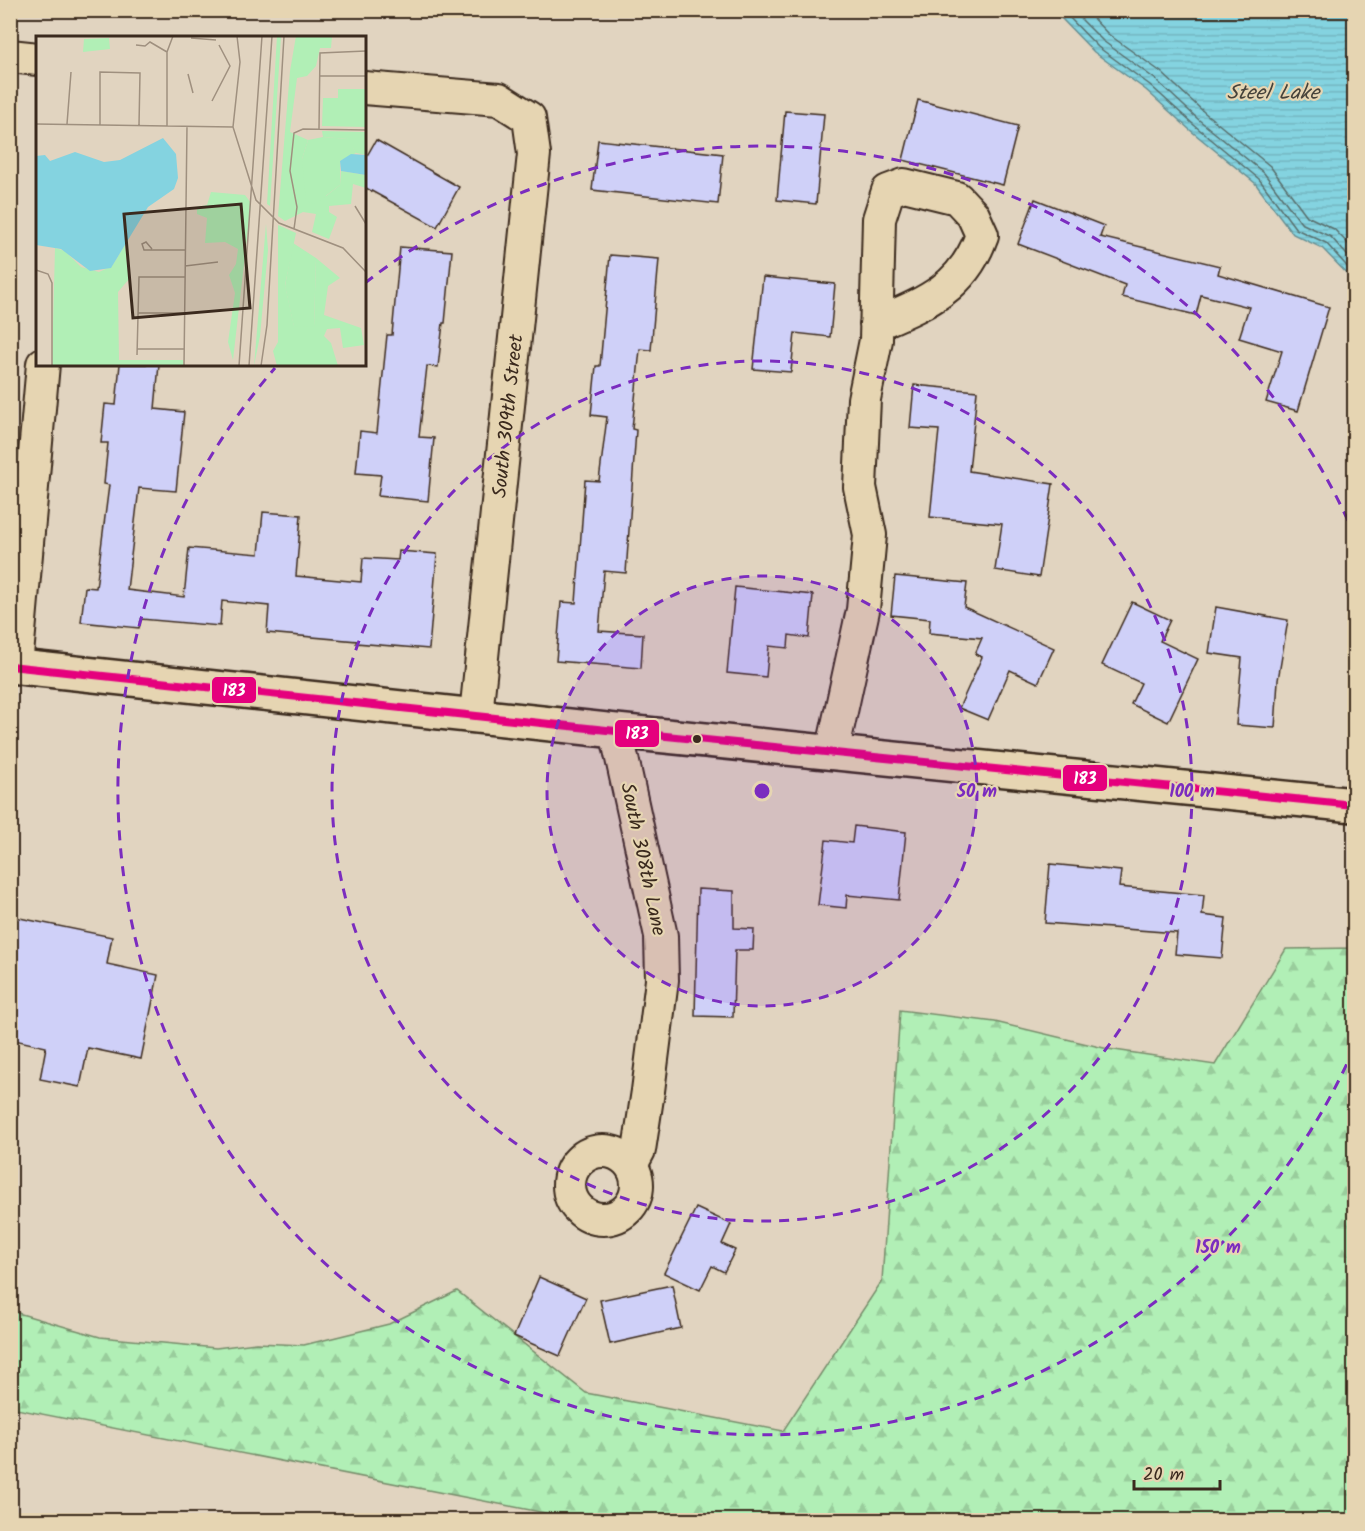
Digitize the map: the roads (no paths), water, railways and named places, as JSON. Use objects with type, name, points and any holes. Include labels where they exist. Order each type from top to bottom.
[{"type":"street","points":[[10,56],[36,59]]},
{"type":"street","name":"South 309th Street","points":[[366,88],[499,99],[530,118],[534,154],[476,715]]},
{"type":"street","points":[[832,753],[863,610],[870,535],[860,487],[864,399],[876,340],[876,324]]},
{"type":"street","points":[[43,366],[13,666],[616,731],[1354,805]]},
{"type":"street","name":"South 308th Lane","points":[[616,731],[661,936],[662,980],[648,1091],[639,1150],[631,1165]]},
{"type":"water","name":"Steel Lake","points":[[1045,11],[1354,11],[1354,281],[1322,248],[1293,234],[1255,183],[1190,130],[1146,90],[1094,52],[1061,18]]}]
